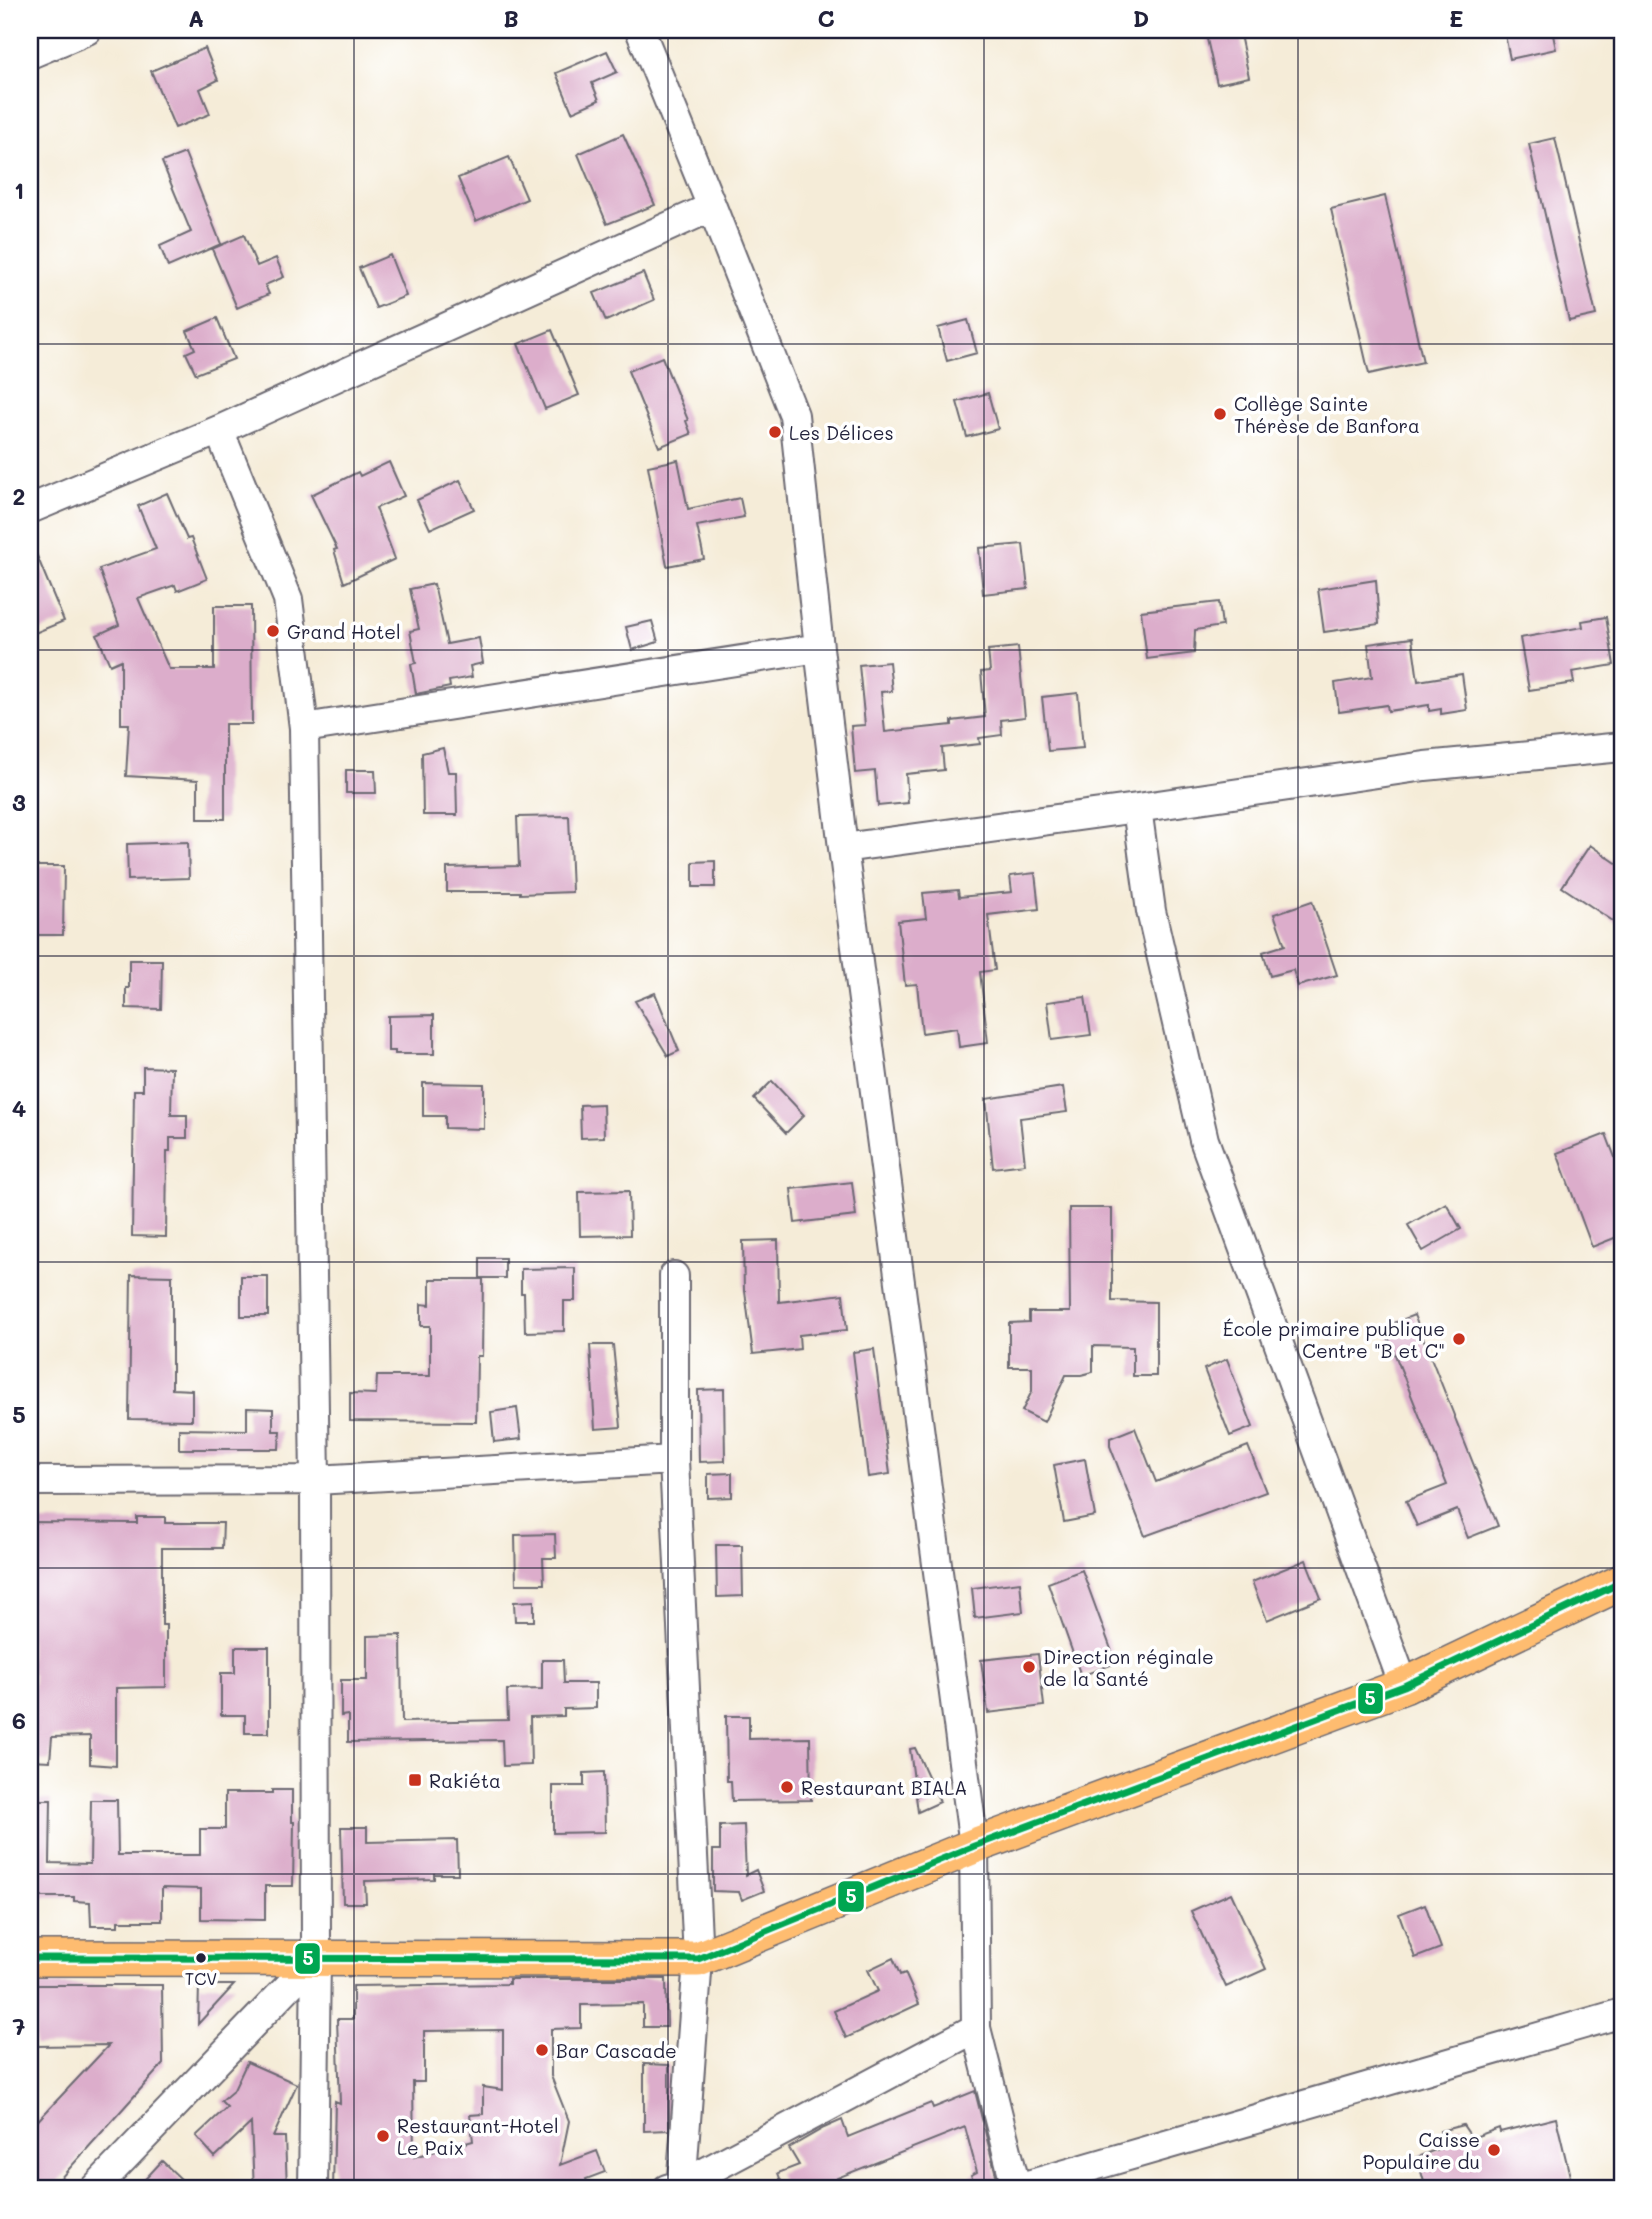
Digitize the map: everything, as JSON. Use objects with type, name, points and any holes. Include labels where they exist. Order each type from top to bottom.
[{"type":"main road","points":[[30,1958],[698,1958],[974,1846],[1404,1686],[1622,1582]]},
{"type":"street","points":[[30,54],[87,30]]},
{"type":"street","points":[[640,30],[794,415],[844,848],[974,1846],[976,2028],[1015,2188],[1622,2013]]},
{"type":"street","points":[[30,509],[219,430],[712,207]]},
{"type":"street","points":[[219,430],[288,599],[304,728],[315,1479],[316,1958],[313,2189]]},
{"type":"street","points":[[304,728],[819,648]]},
{"type":"street","points":[[844,848],[1425,766],[1622,747]]},
{"type":"street","points":[[1136,808],[1151,911],[1204,1140],[1404,1686]]},
{"type":"street","points":[[674,1276],[674,1460],[698,1958],[675,2188]]},
{"type":"street","points":[[30,1481],[315,1479],[674,1460]]},
{"type":"street","points":[[94,2189],[316,1958]]},
{"type":"street","points":[[675,2188],[976,2028]]},
{"type":"building","points":[[1205,30],[1239,30],[1249,77],[1217,84]]},
{"type":"building","points":[[1504,30],[1552,30],[1556,49],[1510,59]]},
{"type":"building","points":[[205,48],[218,80],[200,89],[210,114],[175,128],[151,71]]},
{"type":"building","points":[[607,51],[617,72],[592,83],[599,100],[572,112],[556,73]]},
{"type":"building","points":[[623,134],[655,205],[607,224],[578,154]]},
{"type":"building","points":[[1555,138],[1596,315],[1569,321],[1529,144]]},
{"type":"building","points":[[185,153],[221,244],[168,267],[160,246],[191,232],[162,162]]},
{"type":"building","points":[[509,157],[527,199],[476,221],[458,178]]},
{"type":"building","points":[[1385,196],[1423,362],[1369,374],[1331,209]]},
{"type":"building","points":[[244,235],[257,266],[276,258],[284,277],[265,285],[269,294],[237,308],[212,249]]},
{"type":"building","points":[[390,255],[406,296],[376,308],[359,268]]},
{"type":"building","points":[[643,273],[654,300],[606,321],[594,293]]},
{"type":"building","points":[[217,318],[234,359],[196,374],[186,353],[195,349],[187,331]]},
{"type":"building","points":[[968,320],[977,353],[947,361],[938,328]]},
{"type":"building","points":[[552,330],[579,395],[545,409],[518,344]]},
{"type":"building","points":[[662,357],[688,420],[686,421],[691,434],[659,447],[628,371]]},
{"type":"building","points":[[988,393],[998,429],[967,437],[957,402]]},
{"type":"building","points":[[678,460],[688,509],[740,498],[744,517],[697,526],[704,559],[667,566],[648,466]]},
{"type":"building","points":[[389,462],[404,496],[376,508],[395,559],[344,583],[334,550],[337,549],[311,495],[358,472],[360,476]]},
{"type":"building","points":[[460,480],[474,509],[430,529],[417,500]]},
{"type":"building","points":[[167,493],[187,539],[191,538],[207,579],[177,591],[175,585],[138,598],[169,669],[214,669],[214,606],[251,606],[252,724],[225,724],[225,819],[198,819],[198,780],[126,776],[129,724],[121,724],[121,660],[110,665],[97,635],[119,625],[99,569],[156,549],[138,506]]},
{"type":"building","points":[[30,539],[64,621],[30,635]]},
{"type":"building","points":[[1023,544],[1028,589],[983,594],[979,548]]},
{"type":"building","points":[[1376,580],[1379,624],[1324,632],[1318,589]]},
{"type":"building","points":[[434,584],[447,644],[479,638],[483,663],[470,666],[472,677],[449,681],[450,687],[416,694],[411,664],[416,663],[410,631],[419,629],[410,589]]},
{"type":"building","points":[[1219,602],[1222,626],[1195,630],[1194,653],[1147,659],[1141,611]]},
{"type":"building","points":[[1606,617],[1614,665],[1572,672],[1574,683],[1529,690],[1520,638],[1583,627],[1582,621]]},
{"type":"building","points":[[652,621],[658,642],[632,650],[626,627]]},
{"type":"building","points":[[1412,638],[1418,681],[1462,674],[1467,710],[1441,714],[1441,709],[1429,711],[1429,705],[1388,711],[1387,705],[1339,712],[1335,683],[1372,677],[1368,644]]},
{"type":"building","points":[[1018,647],[1025,717],[1001,720],[1002,735],[979,738],[980,744],[942,748],[944,770],[906,774],[908,803],[878,806],[875,771],[855,773],[851,726],[865,725],[859,665],[889,662],[892,691],[881,692],[885,732],[952,725],[952,721],[985,717],[981,672],[990,671],[988,650]]},
{"type":"building","points":[[1078,693],[1083,748],[1048,751],[1042,697]]},
{"type":"building","points":[[443,748],[448,772],[456,772],[457,815],[423,815],[422,753]]},
{"type":"building","points":[[346,770],[375,770],[376,793],[346,793]]},
{"type":"building","points":[[569,816],[572,892],[447,892],[447,868],[519,866],[517,817]]},
{"type":"building","points":[[188,842],[189,878],[128,880],[127,844]]},
{"type":"building","points":[[1590,845],[1622,867],[1622,927],[1562,887]]},
{"type":"building","points":[[715,861],[715,887],[693,887],[693,862]]},
{"type":"building","points":[[30,866],[64,866],[63,935],[30,935]]},
{"type":"building","points":[[1035,873],[1039,909],[988,915],[995,970],[980,972],[988,1043],[959,1047],[957,1028],[922,1033],[917,984],[905,985],[898,921],[926,918],[923,893],[958,890],[959,897],[1012,892],[1010,876]]},
{"type":"building","points":[[1312,901],[1337,975],[1298,986],[1293,970],[1270,976],[1263,952],[1285,945],[1274,914]]},
{"type":"building","points":[[129,960],[162,960],[161,1009],[126,1008]]},
{"type":"building","points":[[655,993],[679,1051],[668,1056],[635,1001]]},
{"type":"building","points":[[1085,997],[1091,1035],[1052,1040],[1047,1002]]},
{"type":"building","points":[[434,1015],[434,1054],[395,1054],[395,1051],[388,1051],[388,1016]]},
{"type":"building","points":[[143,1067],[172,1068],[171,1115],[187,1115],[187,1138],[170,1138],[170,1151],[167,1151],[166,1237],[132,1236],[134,1090],[143,1090]]},
{"type":"building","points":[[772,1081],[804,1115],[786,1133],[754,1099]]},
{"type":"building","points":[[423,1083],[484,1084],[484,1129],[445,1128],[445,1116],[423,1116]]},
{"type":"building","points":[[1063,1087],[1067,1112],[1020,1118],[1025,1164],[993,1168],[986,1099]]},
{"type":"building","points":[[603,1104],[604,1137],[581,1138],[580,1105]]},
{"type":"building","points":[[1606,1134],[1622,1176],[1622,1235],[1592,1247],[1557,1153]]},
{"type":"building","points":[[852,1182],[856,1216],[795,1223],[791,1189]]},
{"type":"building","points":[[629,1191],[630,1235],[580,1236],[579,1192]]},
{"type":"building","points":[[1446,1203],[1461,1229],[1423,1251],[1408,1225]]},
{"type":"building","points":[[1069,1208],[1112,1208],[1112,1301],[1156,1302],[1156,1376],[1133,1376],[1133,1347],[1093,1346],[1093,1372],[1066,1375],[1044,1422],[1022,1411],[1032,1391],[1032,1367],[1009,1367],[1009,1323],[1029,1322],[1029,1312],[1070,1312]]},
{"type":"building","points":[[778,1240],[779,1302],[843,1294],[847,1330],[799,1335],[800,1349],[753,1354],[744,1291],[743,1241]]},
{"type":"building","points":[[480,1258],[505,1258],[505,1278],[480,1278]]},
{"type":"building","points":[[575,1268],[575,1301],[564,1301],[564,1331],[525,1332],[521,1269]]},
{"type":"building","points":[[131,1275],[172,1276],[172,1389],[192,1390],[192,1420],[129,1419]]},
{"type":"building","points":[[241,1276],[268,1276],[268,1316],[241,1316]]},
{"type":"building","points":[[430,1279],[483,1279],[482,1356],[477,1356],[476,1422],[350,1421],[350,1393],[376,1394],[377,1376],[430,1376],[430,1326],[421,1326],[421,1304],[430,1305]]},
{"type":"building","points":[[1414,1315],[1498,1526],[1468,1538],[1457,1510],[1417,1526],[1406,1501],[1447,1485],[1384,1327]]},
{"type":"building","points":[[590,1345],[613,1345],[621,1427],[595,1429]]},
{"type":"building","points":[[874,1349],[890,1474],[868,1477],[853,1352]]},
{"type":"building","points":[[1227,1359],[1253,1427],[1230,1436],[1204,1369]]},
{"type":"building","points":[[724,1389],[725,1461],[699,1462],[698,1390]]},
{"type":"building","points":[[247,1408],[273,1409],[273,1431],[280,1431],[279,1449],[179,1449],[179,1429],[247,1430]]},
{"type":"building","points":[[517,1408],[521,1439],[494,1442],[491,1412]]},
{"type":"building","points":[[1135,1428],[1156,1482],[1248,1446],[1266,1492],[1145,1536],[1110,1446],[1110,1438]]},
{"type":"building","points":[[1085,1459],[1095,1516],[1064,1522],[1054,1465]]},
{"type":"building","points":[[732,1473],[732,1497],[708,1498],[708,1474]]},
{"type":"building","points":[[137,1517],[165,1517],[165,1523],[223,1523],[222,1548],[162,1548],[162,1625],[166,1625],[166,1687],[116,1688],[116,1766],[90,1764],[90,1736],[52,1737],[50,1761],[30,1760],[34,1674],[30,1668],[30,1522],[137,1523]]},
{"type":"building","points":[[555,1534],[556,1558],[543,1558],[544,1584],[516,1584],[515,1535]]},
{"type":"building","points":[[716,1545],[742,1545],[743,1596],[717,1597]]},
{"type":"building","points":[[1306,1560],[1321,1598],[1267,1620],[1252,1582]]},
{"type":"building","points":[[1082,1570],[1116,1663],[1081,1676],[1048,1583]]},
{"type":"building","points":[[1020,1582],[1023,1612],[975,1618],[972,1588]]},
{"type":"building","points":[[534,1601],[534,1621],[515,1621],[514,1602]]},
{"type":"building","points":[[401,1635],[402,1722],[508,1720],[507,1690],[542,1689],[542,1660],[563,1660],[564,1683],[596,1683],[596,1708],[564,1709],[564,1716],[530,1717],[531,1765],[503,1766],[502,1740],[348,1742],[348,1715],[341,1716],[341,1680],[367,1680],[367,1636]]},
{"type":"building","points":[[235,1647],[269,1647],[269,1733],[245,1733],[245,1715],[221,1715],[221,1673],[235,1673]]},
{"type":"building","points":[[1038,1654],[1044,1706],[988,1713],[981,1660]]},
{"type":"building","points":[[726,1716],[749,1716],[749,1739],[810,1738],[811,1800],[732,1801],[731,1781],[727,1781]]},
{"type":"building","points":[[915,1748],[940,1802],[918,1812],[910,1749]]},
{"type":"building","points":[[604,1772],[605,1832],[553,1833],[553,1786],[584,1786],[584,1773]]},
{"type":"building","points":[[272,1790],[292,1790],[293,1886],[265,1886],[265,1920],[201,1919],[201,1889],[162,1888],[162,1921],[118,1921],[118,1926],[91,1926],[90,1902],[74,1901],[74,1897],[30,1897],[30,1800],[51,1800],[50,1863],[90,1864],[91,1800],[117,1800],[118,1855],[200,1855],[200,1829],[225,1829],[225,1793],[272,1793]]},
{"type":"building","points":[[744,1825],[746,1875],[756,1870],[764,1891],[742,1900],[739,1892],[713,1891],[713,1850],[720,1850],[720,1826]]},
{"type":"building","points":[[341,1827],[367,1827],[367,1842],[457,1840],[458,1874],[434,1874],[434,1879],[365,1881],[366,1903],[343,1903]]},
{"type":"building","points":[[1231,1893],[1266,1969],[1226,1987],[1191,1911]]},
{"type":"building","points":[[1425,1904],[1441,1948],[1415,1958],[1399,1914]]},
{"type":"building","points":[[893,1958],[900,1975],[905,1973],[919,2004],[846,2038],[834,2011],[878,1991],[868,1970]]},
{"type":"building","points":[[509,1979],[666,1979],[667,2027],[643,2027],[643,2004],[581,2005],[581,2028],[551,2029],[551,2076],[569,2121],[560,2165],[597,2151],[605,2172],[586,2179],[590,2189],[333,2189],[335,2101],[340,2103],[337,2019],[353,2019],[353,1986],[509,1984]],"holes":[[[503,2030],[503,2090],[483,2087],[483,2114],[470,2115],[473,2141],[414,2157],[413,2082],[424,2082],[424,2031]]]},
{"type":"building","points":[[36,1985],[162,1985],[163,2064],[51,2189],[30,2189],[30,2129],[109,2045],[35,2046]]},
{"type":"building","points":[[199,1985],[234,1985],[198,2024]]},
{"type":"building","points":[[247,2062],[297,2084],[273,2137],[285,2137],[287,2189],[254,2189],[251,2123],[215,2157],[196,2136],[227,2107],[221,2101],[234,2090]]},
{"type":"building","points":[[644,2064],[669,2065],[669,2130],[644,2131]]},
{"type":"building","points":[[975,2091],[997,2179],[989,2189],[976,2189],[971,2175],[977,2172],[965,2127],[837,2178],[840,2189],[784,2189],[778,2173],[799,2165],[789,2148],[824,2128],[842,2120],[848,2137],[931,2103],[933,2108]]},
{"type":"building","points":[[1556,2118],[1573,2189],[1426,2189],[1417,2157],[1443,2147],[1440,2131],[1463,2125],[1472,2138],[1499,2128],[1500,2132]]},
{"type":"building","points":[[162,2161],[181,2179],[172,2189],[136,2189]]},
{"type":"transit line","name":"5","points":[[30,1958],[698,1959],[974,1846],[1404,1686],[1622,1582]]},
{"type":"place","name":"Collège Sainte Thérèse de Banfora","points":[[1220,414]]},
{"type":"place","name":"Les Délices","points":[[775,432]]},
{"type":"place","name":"Grand Hotel","points":[[273,631]]},
{"type":"place","name":"École primaire publique Centre \"B et C\"","points":[[1459,1339]]},
{"type":"place","name":"Direction réginale de la Santé","points":[[1029,1667]]},
{"type":"place","name":"Rakiéta","points":[[415,1780]]},
{"type":"place","name":"Restaurant BIALA","points":[[787,1787]]},
{"type":"place","name":"TCV","points":[[201,1958]]},
{"type":"place","name":"Bar Cascade","points":[[542,2050]]},
{"type":"place","name":"Restaurant-Hotel Le Paix","points":[[383,2136]]},
{"type":"place","name":"Caisse Populaire du","points":[[1494,2150]]}]
